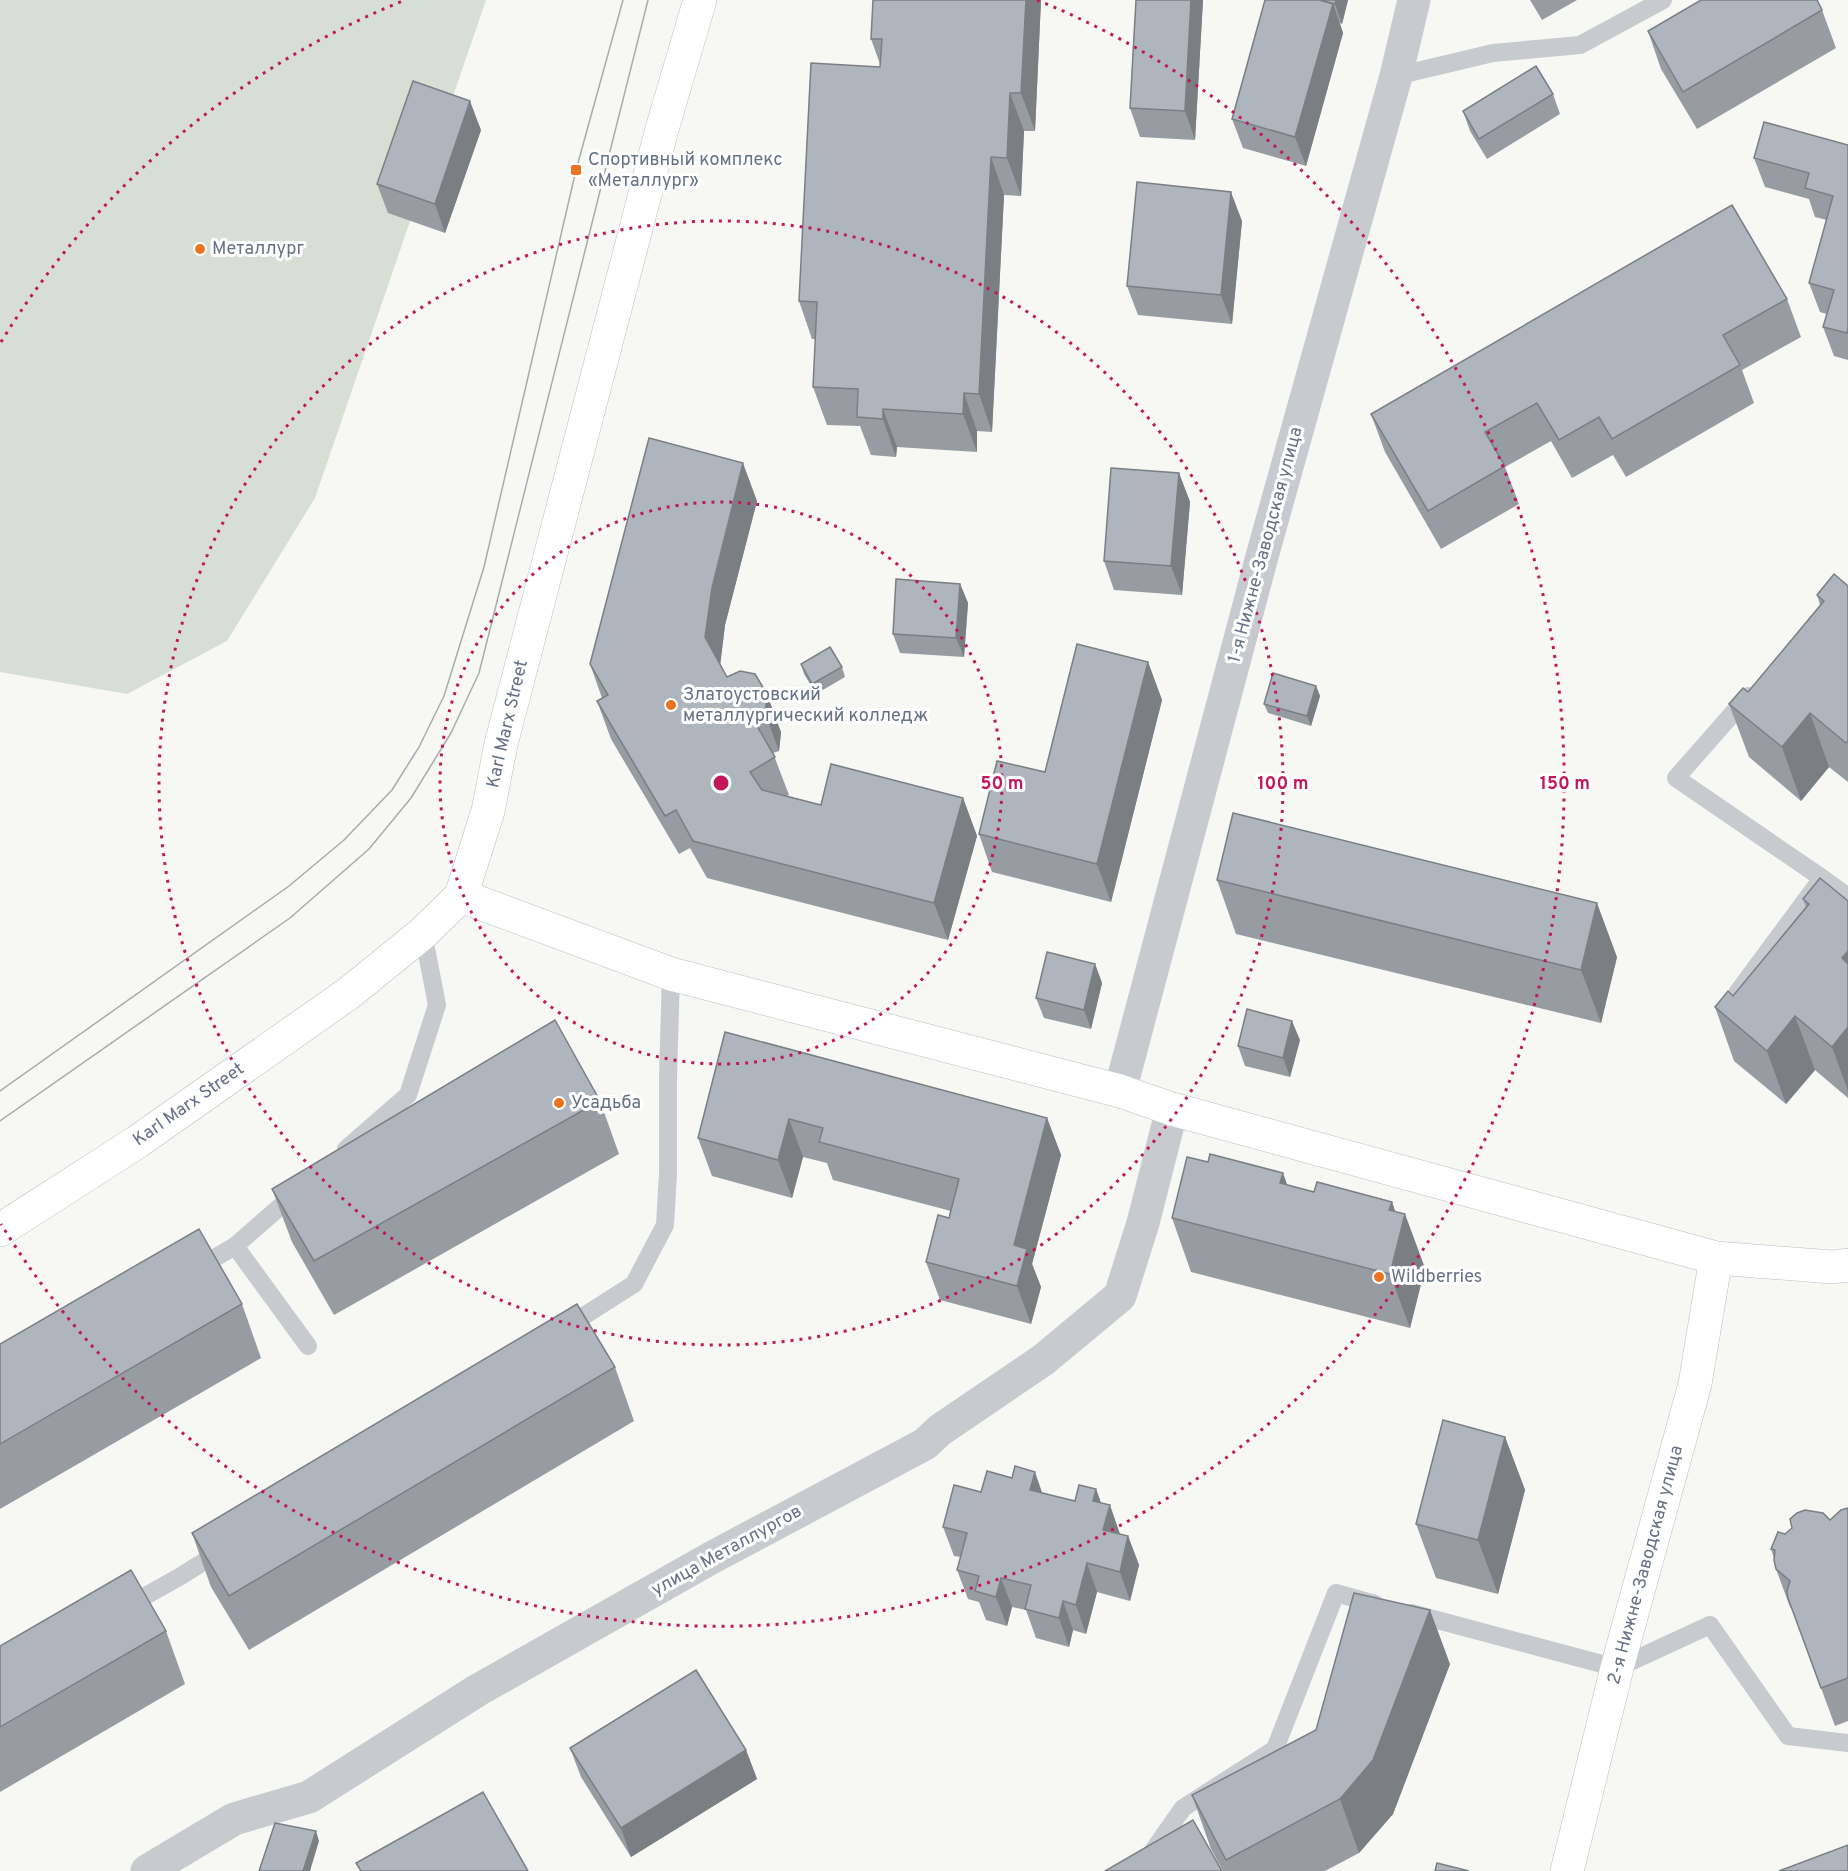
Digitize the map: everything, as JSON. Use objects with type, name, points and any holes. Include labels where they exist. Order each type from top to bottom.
[{"type":"main road","name":"Karl Marx Street","points":[[0,1230],[156,1129],[349,993],[423,933],[461,896],[488,811],[501,744],[581,436],[662,129],[700,0]]},
{"type":"main road","points":[[461,896],[670,974],[1120,1091],[1172,1109],[1716,1258],[1832,1268],[1848,1265]]},
{"type":"main road","name":"2-я Нижне-Заводская улица","points":[[1567,1871],[1617,1668],[1695,1384],[1716,1258]]},
{"type":"street","name":"1-я Нижне-Заводская улица","points":[[1120,1091],[1261,560],[1396,76],[1414,0]]},
{"type":"street","name":"улица Металлургов","points":[[147,1871],[234,1819],[309,1797],[499,1679],[711,1558],[925,1444],[940,1430],[1043,1360],[1120,1296],[1143,1223],[1172,1109]]},
{"type":"lane","points":[[1396,76],[1493,53],[1580,45],[1663,0]]},
{"type":"lane","points":[[1758,685],[1676,778],[1848,897]]},
{"type":"lane","points":[[1730,1002],[1822,878]]},
{"type":"lane","points":[[330,1163],[408,1095],[437,1005],[423,933]]},
{"type":"lane","points":[[553,1335],[634,1284],[665,1224],[670,974]]},
{"type":"lane","points":[[184,1276],[235,1246],[313,1178]]},
{"type":"lane","points":[[235,1246],[308,1346]]},
{"type":"lane","points":[[114,1614],[181,1576],[232,1543]]},
{"type":"lane","points":[[1135,1871],[1141,1868],[1183,1808],[1275,1749],[1336,1593],[1617,1668],[1710,1625],[1788,1736],[1848,1743]]},
{"type":"shaded area","name":"Металлург","points":[[0,0],[486,0],[315,498],[227,641],[127,694],[0,672]]},
{"type":"building","points":[[873,0],[1026,0],[1021,93],[1010,93],[1007,158],[991,157],[979,394],[964,393],[963,414],[883,409],[883,419],[857,417],[858,389],[813,387],[817,302],[799,301],[811,63],[880,67],[882,39],[871,39]]},
{"type":"building","points":[[1136,0],[1191,0],[1185,111],[1130,108]]},
{"type":"building","points":[[1265,0],[1320,0],[1333,4],[1295,137],[1232,119]]},
{"type":"building","points":[[1320,0],[1336,0],[1335,4]]},
{"type":"building","points":[[1701,0],[1817,0],[1822,10],[1683,92],[1648,31]]},
{"type":"building","points":[[1536,66],[1553,94],[1479,139],[1463,111]]},
{"type":"building","points":[[413,81],[470,101],[435,204],[377,184]]},
{"type":"building","points":[[1764,122],[1848,145],[1847,333],[1823,327],[1834,290],[1809,283],[1833,196],[1805,188],[1809,173],[1754,158]]},
{"type":"building","points":[[1137,182],[1231,192],[1221,295],[1127,286]]},
{"type":"building","points":[[1732,205],[1787,299],[1723,335],[1740,365],[1612,439],[1599,417],[1559,440],[1537,403],[1485,432],[1505,466],[1428,511],[1371,414]]},
{"type":"building","name":"Златоустовский металлургический колледж","points":[[649,438],[743,463],[712,588],[705,637],[727,677],[740,671],[755,674],[767,694],[765,713],[753,719],[775,757],[750,772],[762,790],[821,805],[831,764],[963,798],[934,903],[693,841],[676,810],[665,816],[597,701],[608,695],[590,664]]},
{"type":"building","points":[[1111,468],[1179,473],[1171,566],[1104,561]]},
{"type":"building","points":[[1834,574],[1848,586],[1848,741],[1846,743],[1810,713],[1782,747],[1729,704],[1743,688],[1748,692],[1824,601],[1817,595]]},
{"type":"building","points":[[896,579],[960,584],[956,638],[893,634]]},
{"type":"building","points":[[1077,644],[1148,662],[1097,864],[979,834],[997,761],[1045,772]]},
{"type":"building","points":[[830,647],[842,667],[812,684],[801,664]]},
{"type":"building","points":[[1273,673],[1316,686],[1307,716],[1264,704]]},
{"type":"building","points":[[1233,813],[1597,903],[1581,970],[1217,880]]},
{"type":"building","points":[[1820,878],[1848,901],[1848,951],[1842,958],[1848,964],[1848,1027],[1832,1047],[1795,1016],[1767,1051],[1715,1007],[1728,991],[1733,996],[1809,904],[1803,899]]},
{"type":"building","points":[[1047,952],[1095,964],[1084,1010],[1036,998]]},
{"type":"building","points":[[1247,1009],[1292,1021],[1283,1058],[1238,1046]]},
{"type":"building","points":[[555,1020],[600,1101],[314,1261],[272,1189]]},
{"type":"building","points":[[725,1032],[1047,1118],[1014,1245],[1027,1249],[1017,1286],[926,1262],[938,1215],[949,1218],[959,1179],[819,1142],[823,1128],[789,1119],[778,1160],[698,1138]]},
{"type":"building","points":[[1210,1154],[1283,1173],[1280,1183],[1314,1192],[1317,1182],[1392,1202],[1389,1210],[1405,1214],[1390,1274],[1172,1218],[1187,1157],[1208,1162]]},
{"type":"building","points":[[199,1229],[242,1304],[0,1444],[0,1344]]},
{"type":"building","points":[[577,1304],[615,1367],[229,1596],[192,1533]]},
{"type":"building","points":[[1443,1420],[1505,1437],[1478,1540],[1416,1524]]},
{"type":"building","points":[[1015,1466],[1035,1472],[1030,1490],[1075,1501],[1079,1485],[1096,1489],[1093,1501],[1110,1505],[1103,1530],[1128,1536],[1120,1572],[1087,1563],[1076,1605],[1063,1601],[1059,1618],[1025,1609],[1031,1585],[1001,1578],[996,1597],[975,1591],[979,1576],[957,1570],[967,1533],[943,1527],[954,1485],[981,1492],[987,1471],[1012,1478]]},
{"type":"building","points":[[1848,1508],[1848,1678],[1821,1688],[1788,1598],[1787,1591],[1790,1581],[1776,1569],[1775,1550],[1771,1549],[1778,1532],[1785,1534],[1792,1528],[1790,1519],[1797,1513],[1805,1510],[1823,1513],[1830,1520],[1841,1510]]},
{"type":"building","points":[[131,1570],[166,1631],[0,1727],[0,1646]]},
{"type":"building","points":[[1354,1593],[1430,1610],[1373,1760],[1340,1799],[1226,1860],[1192,1795],[1316,1730]]},
{"type":"building","points":[[696,1670],[746,1750],[621,1828],[570,1748]]},
{"type":"building","points":[[483,1792],[528,1871],[361,1871],[356,1863]]},
{"type":"building","points":[[1193,1820],[1222,1871],[1105,1871]]},
{"type":"building","points":[[275,1823],[316,1831],[303,1871],[259,1871]]},
{"type":"building","points":[[1848,1845],[1848,1871],[1779,1871]]},
{"type":"building","points":[[1437,1863],[1469,1871],[1435,1871]]},
{"type":"tram line","points":[[0,1091],[289,886],[344,840],[392,790],[419,747],[444,696],[484,567],[576,170],[623,0]]},
{"type":"tram line","points":[[0,1121],[290,918],[369,849],[411,798],[451,733],[479,673],[648,0]]},
{"type":"place","name":"Спортивный комплекс «Металлург»","points":[[576,170]]},
{"type":"place","name":"Металлург","points":[[200,249]]},
{"type":"place","name":"Златоустовский металлургический колледж","points":[[671,705]]},
{"type":"place","name":"Усадьба","points":[[559,1103]]},
{"type":"place","name":"Wildberries","points":[[1379,1277]]}]
